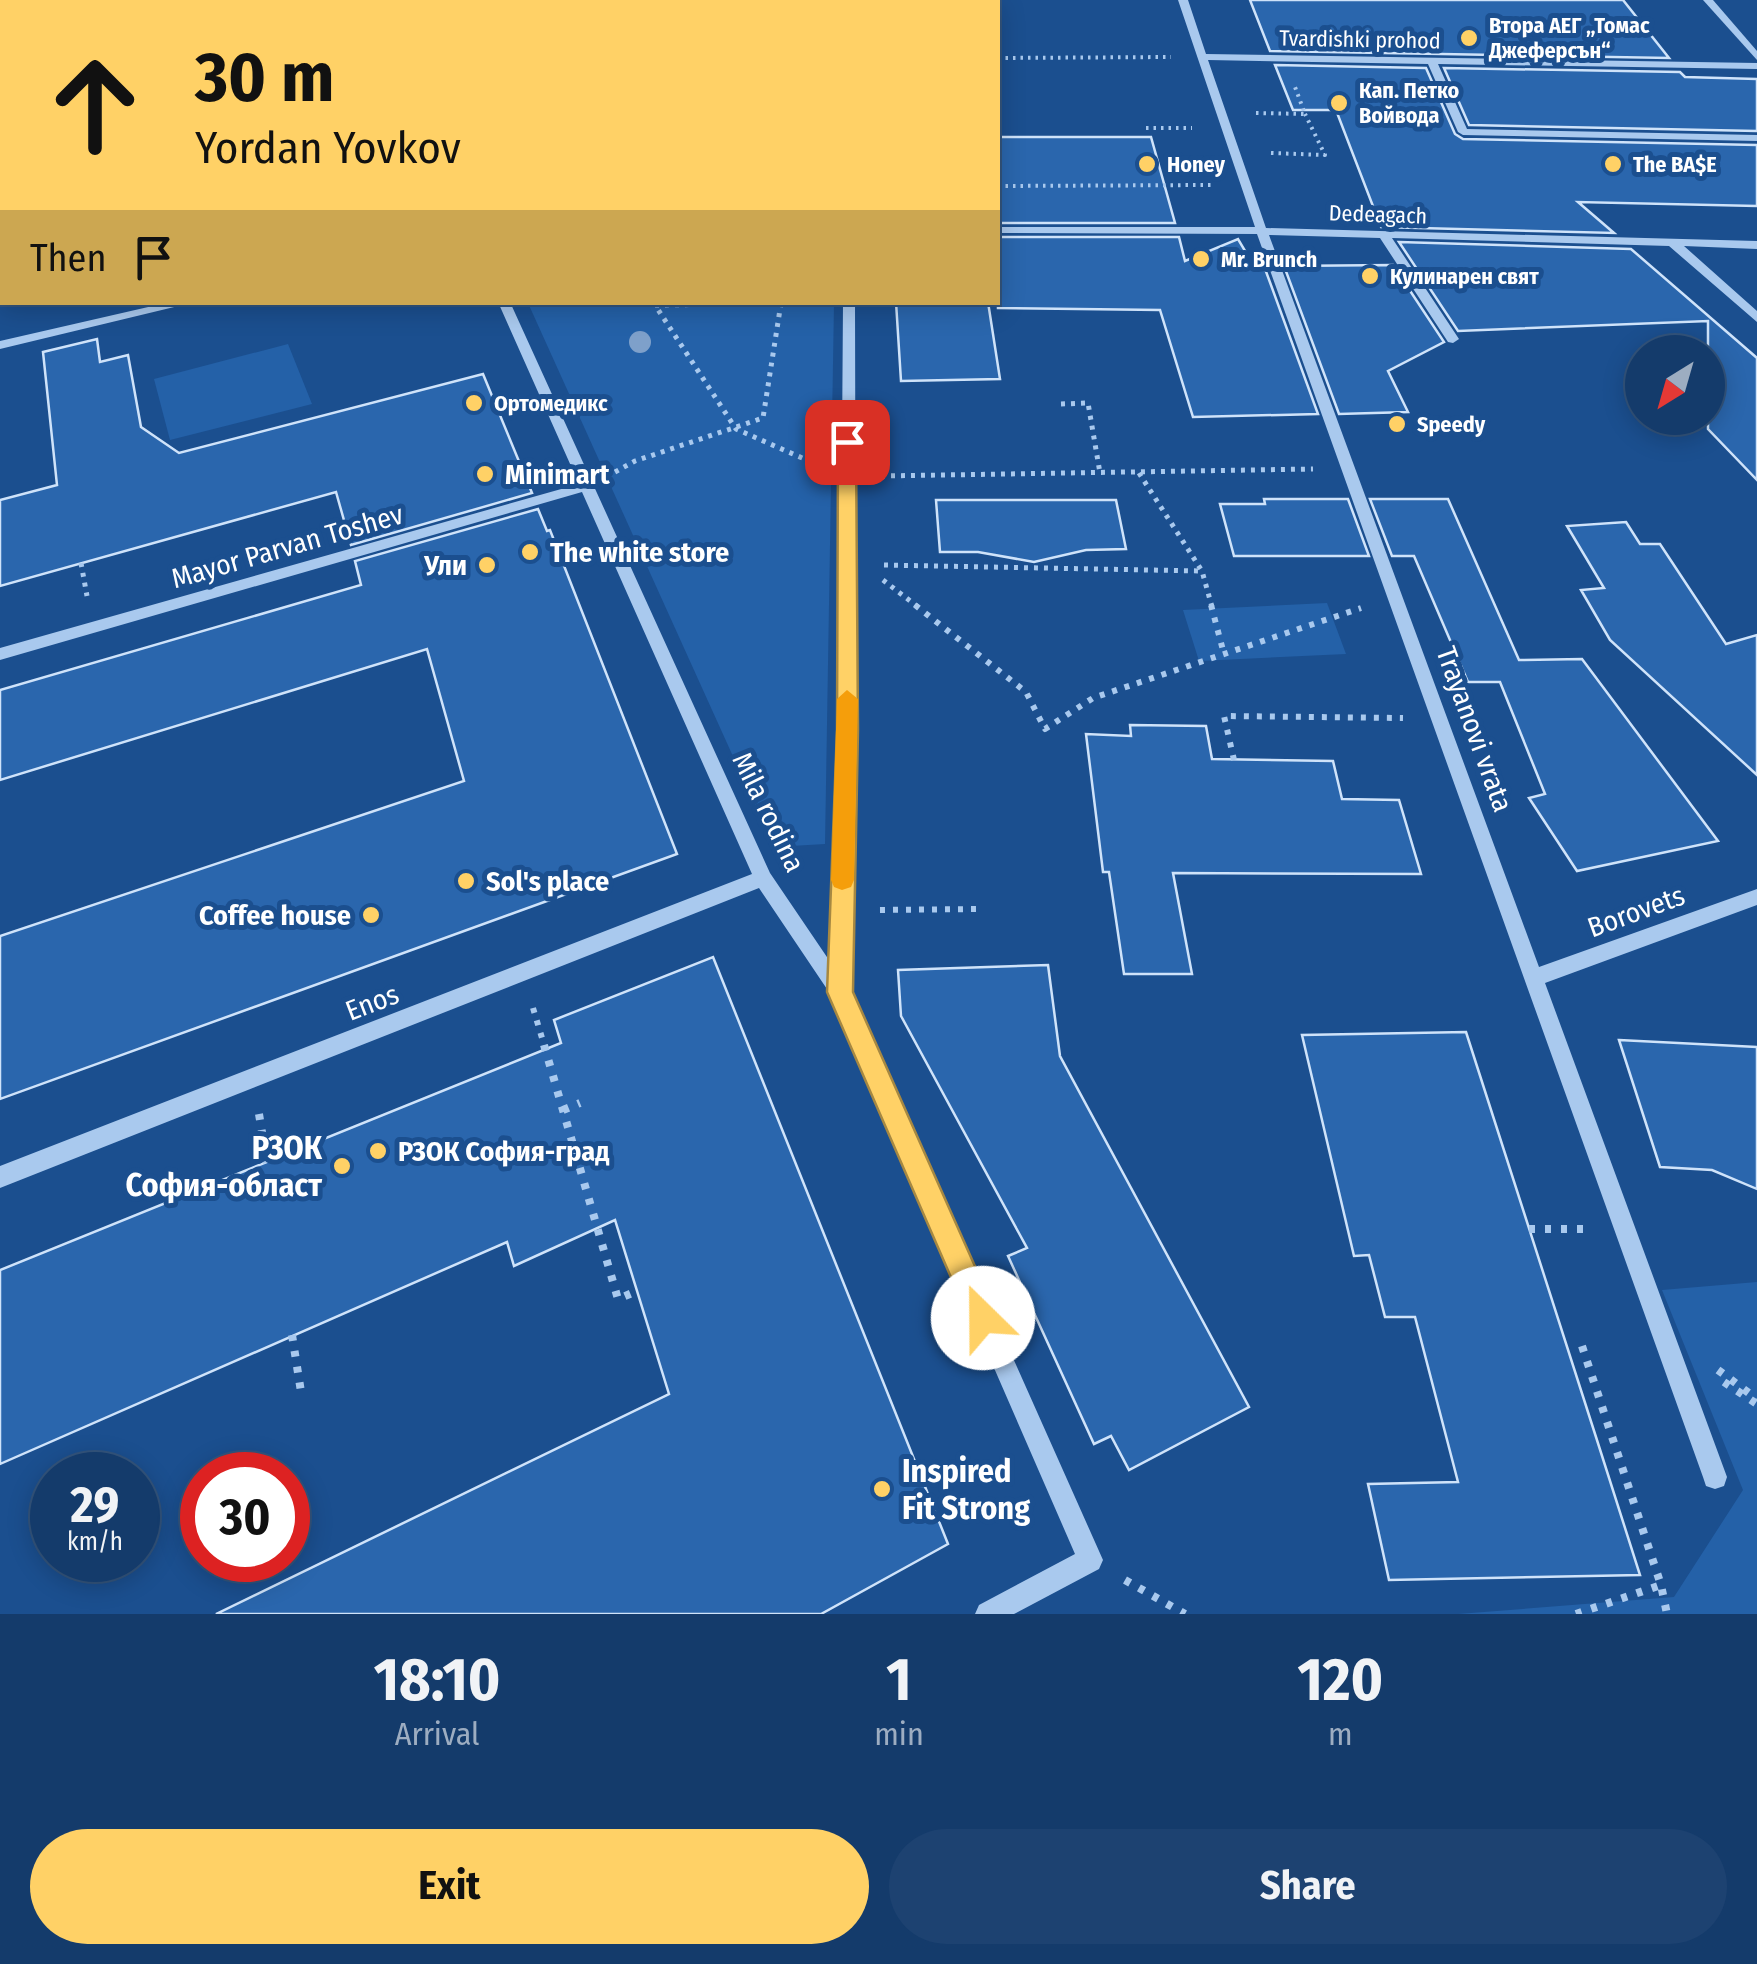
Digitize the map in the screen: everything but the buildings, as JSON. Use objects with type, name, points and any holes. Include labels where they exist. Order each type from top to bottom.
[{"type":"street","name":"Trayanovi vrata","points":[[1182,0],[1394,597],[1715,1477]]},
{"type":"street","points":[[1708,0],[1757,58]]},
{"type":"street","name":"Tvardishki prohod","points":[[1202,57],[1757,66]]},
{"type":"street","points":[[1432,60],[1463,132],[1757,138]]},
{"type":"street","name":"Dedeagach","points":[[1000,230],[1262,231],[1757,245]]},
{"type":"street","points":[[1383,234],[1453,339]]},
{"type":"street","points":[[1673,243],[1757,318]]},
{"type":"street","points":[[0,345],[176,305]]},
{"type":"street","name":"Mila rodina","points":[[505,305],[764,878],[840,992],[1090,1560]]},
{"type":"street","points":[[840,992],[848,729],[849,305]]},
{"type":"street","name":"Mayor Parvan Toshev","points":[[0,654],[587,486]]},
{"type":"street","name":"Enos","points":[[0,1177],[764,878]]},
{"type":"street","name":"Borovets","points":[[1533,978],[1757,896]]},
{"type":"street","points":[[988,1614],[1090,1560]]},
{"type":"path","points":[[1000,58],[1202,57]]},
{"type":"path","points":[[1236,152],[1325,154],[1283,58]]},
{"type":"path","points":[[1222,113],[1305,114]]},
{"type":"path","points":[[1000,186],[1247,185]]},
{"type":"path","points":[[655,305],[736,430],[847,476]]},
{"type":"path","points":[[587,486],[635,461],[763,418],[781,305]]},
{"type":"path","points":[[1061,404],[1088,403],[1100,472]]},
{"type":"path","points":[[903,476],[1348,469]]},
{"type":"path","points":[[1138,472],[1202,570],[1224,654]]},
{"type":"path","points":[[846,552],[1026,692],[1046,728],[1092,698],[1394,597]]},
{"type":"path","points":[[864,565],[1202,570]]},
{"type":"path","points":[[1234,760],[1224,716],[1370,717]]},
{"type":"path","points":[[841,910],[979,909]]},
{"type":"path","points":[[536,1021],[618,1300],[637,1291]]},
{"type":"path","points":[[563,1110],[580,1103]]},
{"type":"path","points":[[1529,1229],[1624,1229]]},
{"type":"path","points":[[292,1335],[302,1398]]},
{"type":"path","points":[[1582,1346],[1661,1585],[1667,1614]]},
{"type":"path","points":[[1090,1560],[1185,1614]]},
{"type":"path","points":[[1576,1614],[1661,1585]]},
{"type":"shaded area","points":[[529,305],[834,305],[825,844],[774,847]]},
{"type":"shaded area","points":[[288,344],[312,404],[170,440],[154,379]]},
{"type":"shaded area","points":[[1327,603],[1346,654],[1199,661],[1183,610]]},
{"type":"shaded area","points":[[1757,1282],[1757,1614],[1458,1614],[1674,1597],[1743,1490],[1662,1290]]},
{"type":"slow traffic","points":[[842,880],[847,699]]},
{"type":"place","name":"Втора АЕГ „Томас Джеферсън“","points":[[1469,38]]},
{"type":"place","name":"Кап. Петко Войвода","points":[[1339,103]]},
{"type":"place","name":"Honey","points":[[1147,164]]},
{"type":"place","name":"The BA$E","points":[[1613,164]]},
{"type":"place","name":"Mr. Brunch","points":[[1201,259]]},
{"type":"place","name":"Кулинарен свят","points":[[1370,276]]},
{"type":"place","name":"Ортомедикс","points":[[474,403]]},
{"type":"place","name":"Speedy","points":[[1397,424]]},
{"type":"place","name":"Minimart","points":[[485,474]]},
{"type":"place","name":"The white store","points":[[530,552]]},
{"type":"place","name":"Ули","points":[[487,565]]},
{"type":"place","name":"Sol's place","points":[[466,881]]},
{"type":"place","name":"Coffee house","points":[[371,915]]},
{"type":"place","name":"РЗОК София-град","points":[[378,1151]]},
{"type":"place","name":"РЗОК София-област","points":[[342,1166]]},
{"type":"place","name":"Inspired Fit Strong","points":[[882,1489]]},
{"type":"route","points":[[847,442],[848,729],[840,992],[983,1318]]}]
